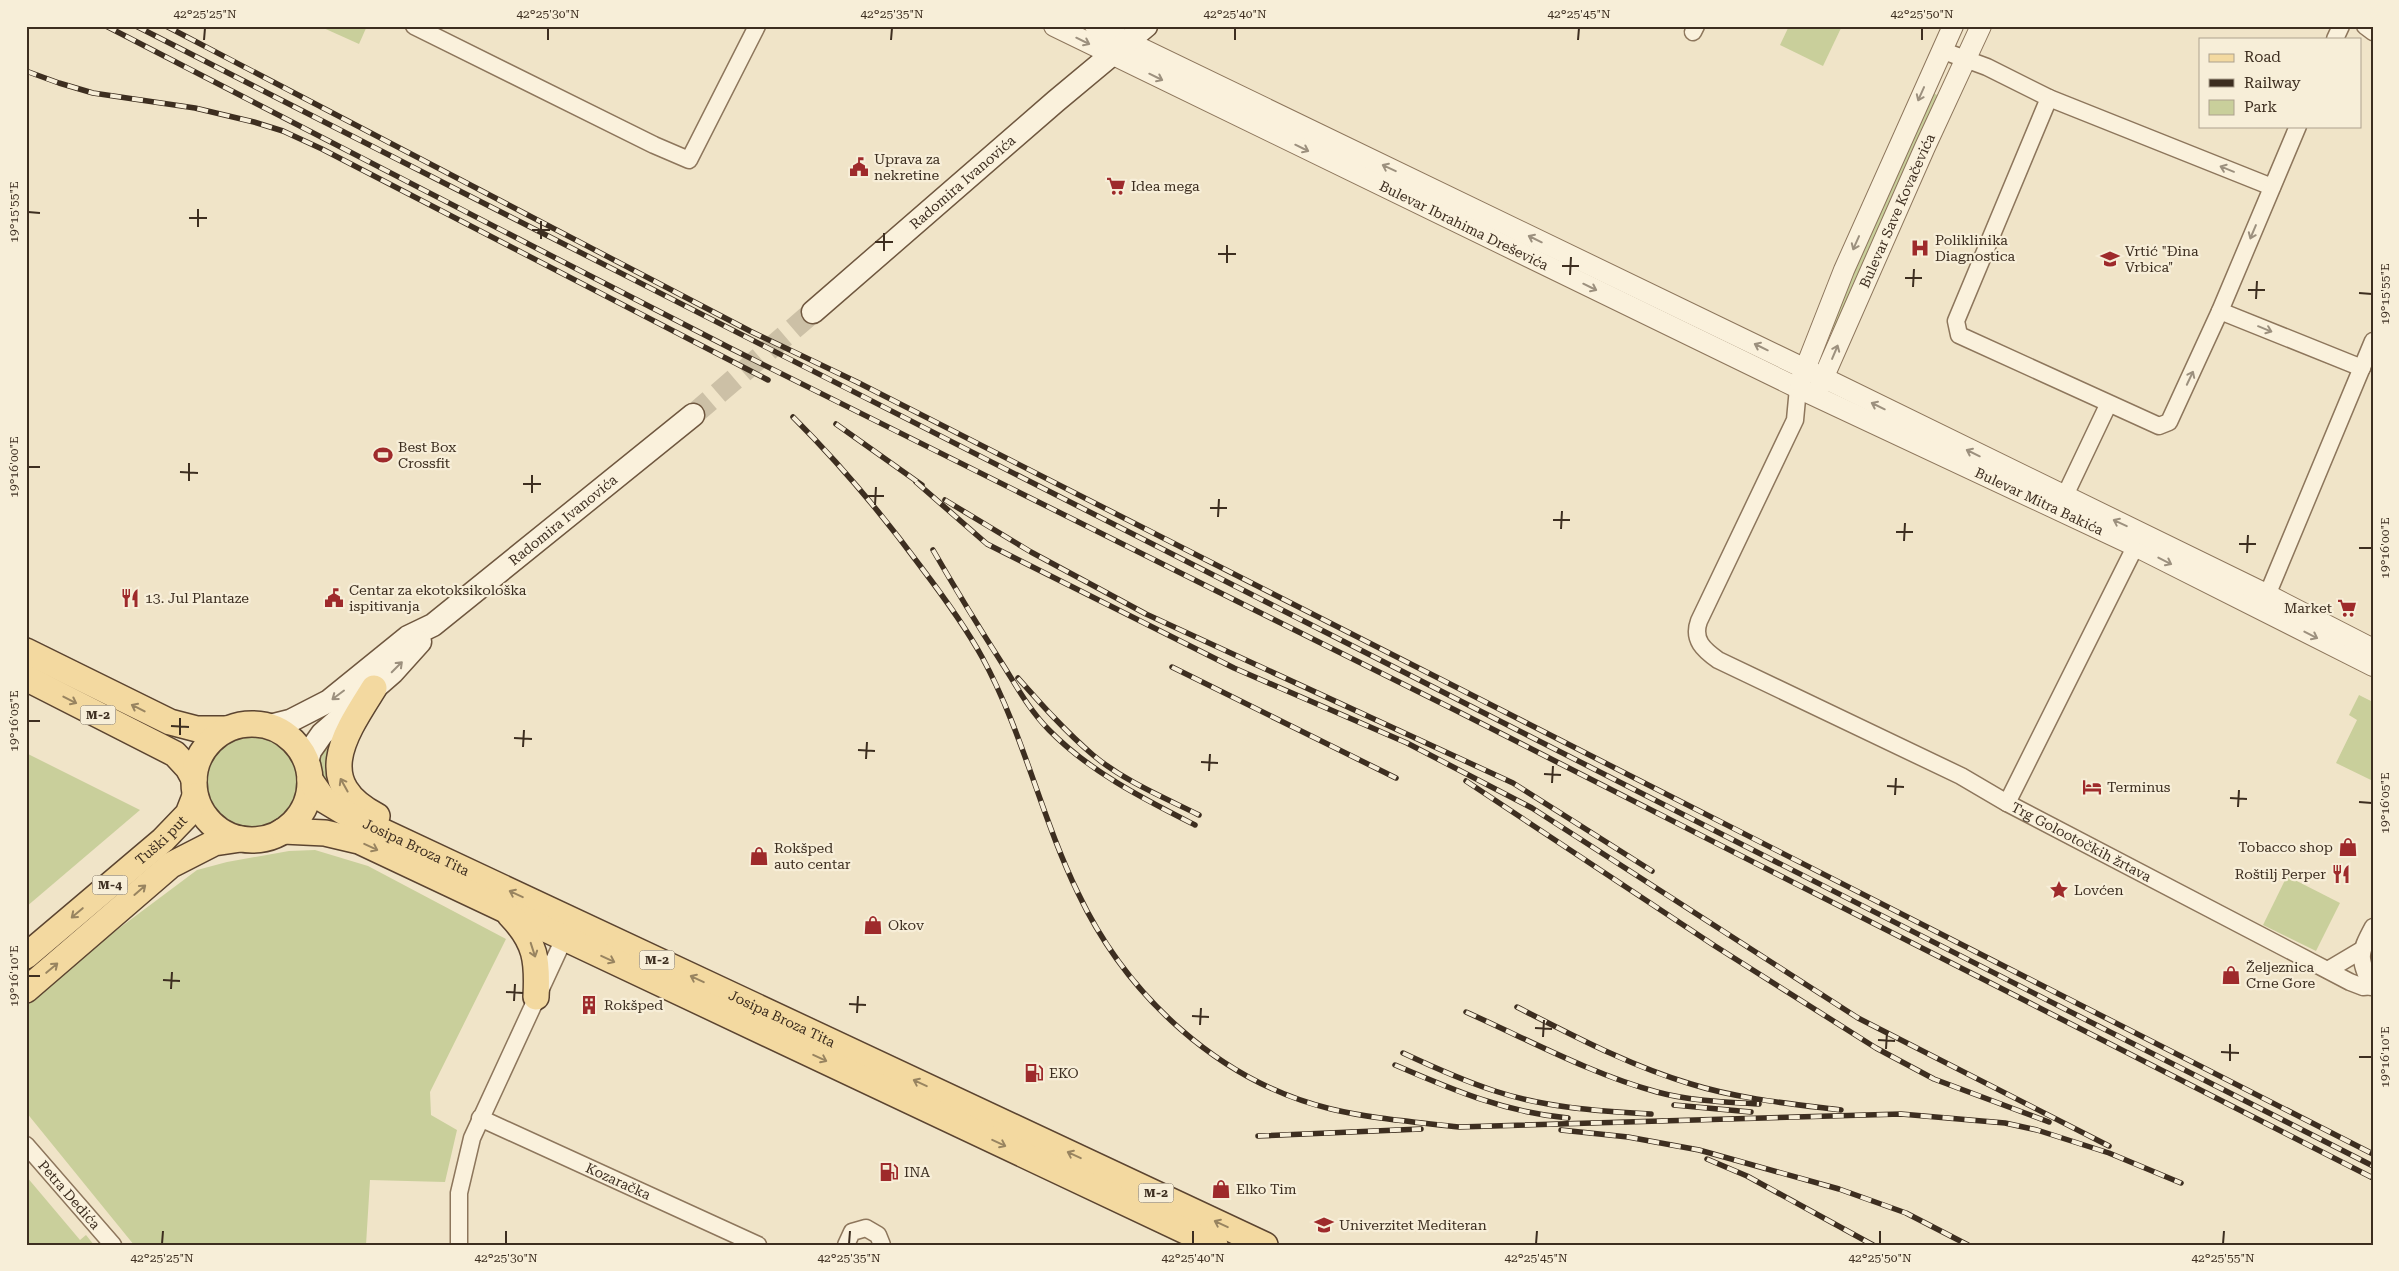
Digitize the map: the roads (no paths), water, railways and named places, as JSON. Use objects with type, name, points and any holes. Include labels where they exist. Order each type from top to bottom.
[{"type":"main road","name":"Radomira Ivanovića","points":[[813,312],[1056,101],[1146,26]]},
{"type":"main road","name":"Radomira Ivanovića","points":[[433,625],[693,415]]},
{"type":"main road","points":[[309,772],[310,751],[322,734],[414,650],[433,625]]},
{"type":"main road","points":[[270,726],[290,721],[329,701],[408,638],[433,625]]},
{"type":"main road","name":"M-2","points":[[26,651],[170,722],[197,728],[226,729]]},
{"type":"main road","name":"M-2","points":[[26,678],[175,754],[188,768],[202,811],[212,824],[230,836],[256,840],[270,837],[283,831],[303,809],[308,795],[309,772],[303,754],[289,737],[270,726],[255,723],[240,724],[226,729],[210,741],[203,750],[195,769],[195,787]]},
{"type":"main road","points":[[374,688],[351,726],[339,752],[340,777],[356,803],[409,836],[420,849]]},
{"type":"main road","name":"Josipa Broza Tita","points":[[309,772],[324,800],[354,818],[420,849],[568,929],[960,1113],[1266,1245]]},
{"type":"main road","name":"Tuški put","points":[[26,956],[163,840],[188,814],[195,787]]},
{"type":"main road","name":"Josipa Broza Tita","points":[[283,831],[325,833],[359,841],[507,911],[568,929]]},
{"type":"main road","name":"Tuški put","points":[[26,990],[171,865],[214,843],[241,839]]},
{"type":"main road","points":[[507,911],[526,934],[534,951],[537,971],[536,997]]},
{"type":"main road","name":"Josipa Broza Tita","points":[[960,1113],[1215,1245]]},
{"type":"street","points":[[414,26],[645,141],[689,160],[757,26]]},
{"type":"street","points":[[1054,26],[1120,49]]},
{"type":"street","points":[[1095,26],[1120,49]]},
{"type":"street","name":"Bulevar Save Kovačevića","points":[[1807,392],[1804,369],[1844,270],[1953,26]]},
{"type":"street","name":"Bulevar Save Kovačevića","points":[[1807,392],[1824,378],[1922,156],[1982,26]]},
{"type":"street","points":[[2335,38],[2341,26]]},
{"type":"street","points":[[2365,26],[2373,32]]},
{"type":"street","name":"Bulevar Ibrahima Dreševića","points":[[1120,49],[1824,378]]},
{"type":"street","name":"Bulevar Ibrahima Dreševića","points":[[1120,49],[1807,392]]},
{"type":"street","points":[[1942,50],[2049,98],[2272,187]]},
{"type":"street","points":[[2049,98],[1956,321],[1956,329],[1959,335],[2108,405],[2159,426],[2169,422],[2220,311],[2297,128]]},
{"type":"street","points":[[2220,311],[2362,368]]},
{"type":"street","points":[[2265,602],[2373,341]]},
{"type":"street","name":"Bulevar Mitra Bakića","points":[[1824,378],[2061,504]]},
{"type":"street","points":[[1807,392],[1808,409],[1795,420],[1699,621],[1697,635],[1702,649],[1718,660],[1961,776],[2007,804]]},
{"type":"street","name":"Bulevar Mitra Bakića","points":[[1807,392],[2061,504],[2265,602],[2373,649]]},
{"type":"street","points":[[2061,504],[2108,405]]},
{"type":"street","name":"Trg Golootočkih žrtava","points":[[2139,540],[2007,804],[2328,970],[2363,987],[2372,986],[2363,968],[2360,951]]},
{"type":"street","name":"Bulevar Mitra Bakića","points":[[2265,602],[2373,666]]},
{"type":"street","points":[[2328,970],[2360,951],[2373,927]]},
{"type":"street","points":[[459,1245],[459,1193],[472,1138],[568,929]]},
{"type":"street","name":"Kozaračka","points":[[480,1118],[758,1245]]},
{"type":"street","name":"Petra Dedića","points":[[26,1145],[113,1245]]},
{"type":"street","points":[[846,1245],[852,1232],[866,1228],[878,1235],[882,1245]]},
{"type":"tunnel","points":[[693,415],[813,312]]},
{"type":"railway","points":[[106,26],[730,348],[1455,710],[2373,1178]]},
{"type":"railway","points":[[136,26],[2373,1166]]},
{"type":"railway","points":[[166,26],[750,331],[857,382],[2373,1154]]},
{"type":"railway","points":[[26,71],[93,93],[195,108],[283,131],[322,149],[768,380]]},
{"type":"railway","points":[[793,417],[844,471],[891,528],[945,600],[975,645],[1009,715],[1053,835],[1078,893],[1098,930],[1122,966],[1150,999],[1180,1029],[1214,1056],[1251,1078],[1290,1096],[1331,1109],[1379,1118],[1459,1127],[1901,1114],[2005,1123],[2037,1130],[2109,1153],[2181,1183]]},
{"type":"railway","points":[[836,424],[922,485]]},
{"type":"railway","points":[[916,482],[987,544],[1234,668],[1407,743],[1532,808],[1858,1018],[2109,1146]]},
{"type":"railway","points":[[945,500],[1031,552],[1146,614],[1513,783],[1652,871]]},
{"type":"railway","points":[[933,550],[1020,692],[1036,716],[1049,730],[1082,759],[1118,784],[1195,825]]},
{"type":"railway","points":[[1172,667],[1396,778]]},
{"type":"railway","points":[[1018,678],[1064,728],[1093,755],[1118,773],[1144,788],[1199,815]]},
{"type":"railway","points":[[1466,781],[1715,946],[1876,1048],[1934,1079],[2049,1122]]},
{"type":"railway","points":[[1517,1007],[1624,1059],[1668,1077],[1709,1089],[1747,1097],[1841,1110]]},
{"type":"railway","points":[[1466,1012],[1560,1056],[1632,1085],[1657,1092],[1708,1101],[1759,1104]]},
{"type":"railway","points":[[1403,1053],[1437,1069],[1514,1097],[1573,1108],[1651,1114]]},
{"type":"railway","points":[[1395,1065],[1479,1099],[1522,1111],[1568,1118]]},
{"type":"railway","points":[[1674,1105],[1751,1112]]},
{"type":"railway","points":[[1258,1136],[1421,1129]]},
{"type":"railway","points":[[1561,1130],[1628,1137],[1699,1150],[1839,1189],[1906,1213],[1968,1245]]},
{"type":"railway","points":[[1707,1159],[1747,1176],[1873,1245]]},
{"type":"place","name":"Uprava za nekretine","points":[[859,167]]},
{"type":"place","name":"Idea mega","points":[[1116,186]]},
{"type":"place","name":"Poliklinika Diagnostica","points":[[1920,248]]},
{"type":"place","name":"Vrtić \"Đina Vrbica\"","points":[[2110,259]]},
{"type":"place","name":"Best Box Crossfit","points":[[383,455]]},
{"type":"place","name":"13. Jul Plantaze","points":[[130,598]]},
{"type":"place","name":"Centar za ekotoksikološka ispitivanja","points":[[334,598]]},
{"type":"place","name":"Market","points":[[2347,608]]},
{"type":"place","name":"Terminus","points":[[2092,787]]},
{"type":"place","name":"Tobacco shop","points":[[2348,847]]},
{"type":"place","name":"Rokšped auto centar","points":[[759,856]]},
{"type":"place","name":"Roštilj Perper","points":[[2341,874]]},
{"type":"place","name":"Lovćen","points":[[2059,890]]},
{"type":"place","name":"Okov","points":[[873,925]]},
{"type":"place","name":"Željeznica Crne Gore","points":[[2231,975]]},
{"type":"place","name":"Rokšped","points":[[589,1005]]},
{"type":"place","name":"EKO","points":[[1034,1073]]},
{"type":"place","name":"INA","points":[[889,1172]]},
{"type":"place","name":"Elko Tim","points":[[1221,1189]]},
{"type":"place","name":"Univerzitet Mediteran","points":[[1324,1225]]}]
